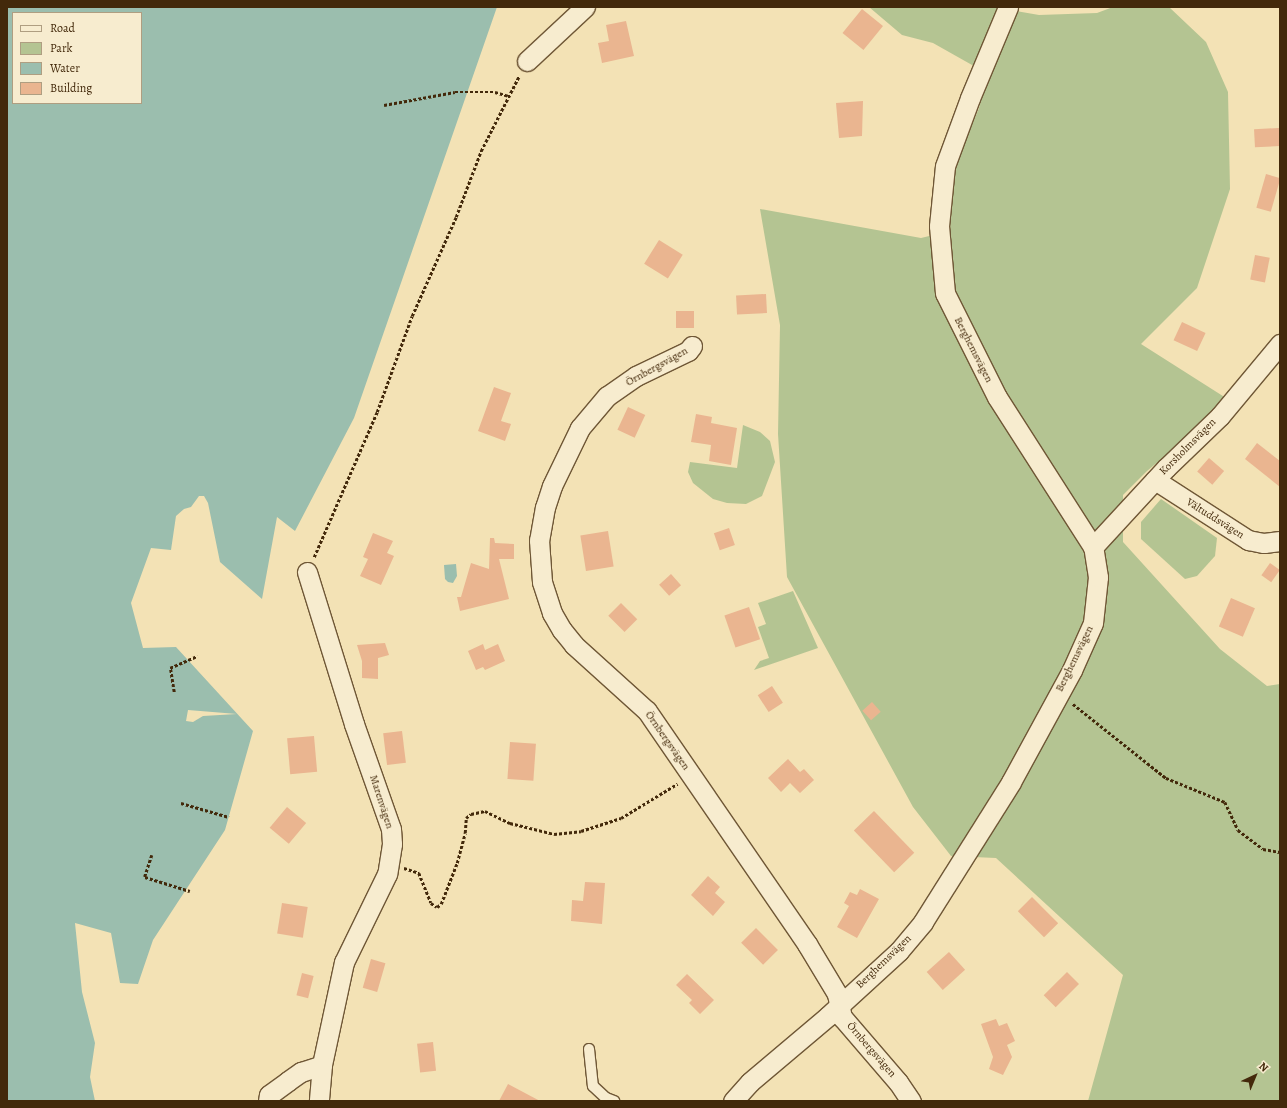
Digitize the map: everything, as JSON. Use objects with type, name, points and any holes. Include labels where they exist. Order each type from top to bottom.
[{"type":"street","points":[[527,61],[585,7]]},
{"type":"street","name":"Berghemsvägen","points":[[733,1101],[750,1082],[899,951],[923,922],[1011,782],[1059,692],[1093,622],[1098,577],[1093,547],[997,397],[945,293],[939,226],[945,166],[1008,7]]},
{"type":"street","name":"Korsholmsvägen","points":[[1093,547],[1155,480],[1220,416],[1280,344]]},
{"type":"street","name":"Örnbergsvägen","points":[[692,346],[688,351],[636,376],[607,396],[580,428],[552,486],[545,507],[539,540],[542,582],[552,613],[562,630],[599,669],[647,711],[807,944],[837,994],[842,1017],[898,1082],[911,1101]]},
{"type":"street","name":"Vältuddsvägen","points":[[1155,480],[1248,540],[1264,543],[1280,541]]},
{"type":"street","name":"Marenvägen","points":[[307,572],[354,724],[391,829],[392,844],[387,874],[344,962],[322,1065],[319,1101]]},
{"type":"street","points":[[268,1101],[269,1095],[301,1072],[322,1065]]},
{"type":"lane","points":[[589,1049],[593,1086],[606,1098],[614,1101]]},
{"type":"path","points":[[307,572],[377,412],[412,316],[456,217],[481,151],[527,61]]},
{"type":"path","points":[[384,105],[455,92],[495,92],[509,96]]},
{"type":"path","points":[[174,692],[170,668],[197,656]]},
{"type":"path","points":[[1059,692],[1166,778],[1225,802],[1238,830],[1263,849],[1280,852]]},
{"type":"path","points":[[415,870],[419,873],[431,903],[437,907],[441,904],[457,863],[464,838],[466,818],[471,814],[484,811],[510,823],[554,834],[581,831],[621,818],[691,775]]},
{"type":"path","points":[[181,803],[229,817]]},
{"type":"path","points":[[152,855],[145,877],[190,891]]},
{"type":"green space","points":[[869,7],[994,7],[1039,15],[1097,13],[1113,7],[1169,7],[1206,42],[1228,92],[1230,189],[1197,288],[1141,344],[1226,398],[1209,419],[1147,471],[1123,495],[1123,542],[1220,649],[1267,686],[1280,684],[1280,1101],[1088,1101],[1123,975],[996,858],[951,856],[913,807],[787,577],[778,434],[780,325],[760,209],[921,238],[950,231],[952,173],[979,108],[988,74],[933,43],[902,35]]},
{"type":"green space","points":[[743,425],[760,432],[770,441],[775,462],[762,496],[746,504],[727,503],[713,499],[693,483],[688,472],[690,462],[737,468]]},
{"type":"green space","points":[[1161,499],[1217,538],[1215,556],[1197,576],[1185,579],[1141,539],[1141,522]]},
{"type":"green space","points":[[793,591],[818,648],[754,670],[760,661],[769,658],[758,627],[766,624],[758,603]]},
{"type":"water","points":[[7,7],[497,7],[354,418],[295,531],[277,517],[262,599],[220,562],[208,503],[204,496],[199,496],[191,507],[184,509],[176,516],[171,550],[151,548],[131,603],[143,648],[176,647],[253,731],[225,830],[153,940],[138,984],[120,983],[111,933],[75,923],[82,992],[95,1043],[90,1077],[95,1101],[7,1101]]},
{"type":"water","points":[[456,564],[457,576],[453,583],[448,582],[445,579],[444,565]]},
{"type":"pier","points":[[188,710],[237,714],[203,716],[193,722],[186,721]]},
{"type":"building","points":[[862,9],[883,26],[863,50],[842,33]]},
{"type":"building","points":[[626,21],[634,56],[602,63],[598,43],[609,41],[606,25]]},
{"type":"building","points":[[863,101],[862,136],[839,138],[836,103]]},
{"type":"building","points":[[1279,128],[1280,146],[1255,147],[1254,129]]},
{"type":"building","points":[[1266,174],[1280,178],[1271,212],[1256,208]]},
{"type":"building","points":[[659,240],[683,255],[668,279],[644,264]]},
{"type":"building","points":[[1255,255],[1270,258],[1265,282],[1250,280]]},
{"type":"building","points":[[766,294],[767,313],[737,315],[736,296]]},
{"type":"building","points":[[676,311],[694,311],[694,328],[676,328]]},
{"type":"building","points":[[1182,322],[1206,333],[1197,351],[1174,340]]},
{"type":"building","points":[[494,387],[511,393],[501,421],[511,424],[505,441],[478,431]]},
{"type":"building","points":[[628,407],[645,415],[635,438],[617,430]]},
{"type":"building","points":[[696,414],[712,417],[711,423],[737,428],[731,465],[709,461],[711,445],[691,442]]},
{"type":"building","points":[[1257,443],[1280,461],[1280,487],[1245,459]]},
{"type":"building","points":[[1209,458],[1224,471],[1212,485],[1197,472]]},
{"type":"building","points":[[729,528],[735,545],[720,550],[714,533]]},
{"type":"building","points":[[608,531],[614,567],[586,571],[580,535]]},
{"type":"building","points":[[373,533],[393,541],[387,553],[394,556],[381,585],[360,576],[368,559],[363,557]]},
{"type":"building","points":[[490,538],[494,538],[495,543],[514,544],[514,559],[499,559],[509,599],[460,611],[457,597],[461,597],[471,563],[489,569]]},
{"type":"building","points":[[1270,563],[1280,570],[1271,582],[1261,575]]},
{"type":"building","points":[[671,574],[681,585],[669,596],[659,585]]},
{"type":"building","points":[[1231,598],[1255,608],[1243,637],[1219,627]]},
{"type":"building","points":[[621,603],[637,619],[625,632],[608,616]]},
{"type":"building","points":[[749,607],[760,639],[735,648],[724,615]]},
{"type":"building","points":[[385,643],[389,655],[378,658],[378,679],[362,678],[362,661],[357,645]]},
{"type":"building","points":[[483,644],[485,650],[498,644],[505,661],[485,670],[483,667],[476,670],[468,651]]},
{"type":"building","points":[[772,686],[783,703],[769,712],[758,695]]},
{"type":"building","points":[[872,702],[881,712],[871,720],[862,711]]},
{"type":"building","points":[[402,731],[406,763],[387,765],[383,733]]},
{"type":"building","points":[[314,736],[317,772],[290,774],[287,738]]},
{"type":"building","points":[[510,742],[536,744],[533,781],[507,779]]},
{"type":"building","points":[[788,759],[800,772],[804,769],[814,780],[800,793],[790,783],[781,792],[768,778]]},
{"type":"building","points":[[287,807],[306,823],[289,844],[270,828]]},
{"type":"building","points":[[874,811],[914,853],[894,872],[854,830]]},
{"type":"building","points":[[708,876],[720,887],[715,893],[725,902],[713,916],[691,895]]},
{"type":"building","points":[[585,882],[605,883],[602,924],[571,921],[572,900],[583,901]]},
{"type":"building","points":[[860,889],[879,899],[857,938],[837,927],[849,906],[844,903],[850,892],[857,895]]},
{"type":"building","points":[[1032,897],[1058,923],[1044,937],[1018,911]]},
{"type":"building","points":[[282,903],[308,907],[303,938],[277,934]]},
{"type":"building","points":[[756,928],[778,950],[763,965],[741,943]]},
{"type":"building","points":[[949,952],[965,970],[943,990],[927,972]]},
{"type":"building","points":[[371,959],[385,963],[377,992],[363,988]]},
{"type":"building","points":[[1067,972],[1079,984],[1056,1007],[1044,995]]},
{"type":"building","points":[[302,973],[314,976],[308,998],[296,995]]},
{"type":"building","points":[[687,974],[714,1000],[700,1014],[689,1003],[692,1000],[676,985]]},
{"type":"building","points":[[996,1019],[999,1026],[1007,1023],[1015,1041],[1007,1045],[1012,1057],[1003,1075],[989,1069],[993,1057],[981,1024]]},
{"type":"building","points":[[433,1042],[436,1071],[420,1073],[417,1044]]},
{"type":"building","points":[[508,1084],[540,1101],[499,1101]]}]
